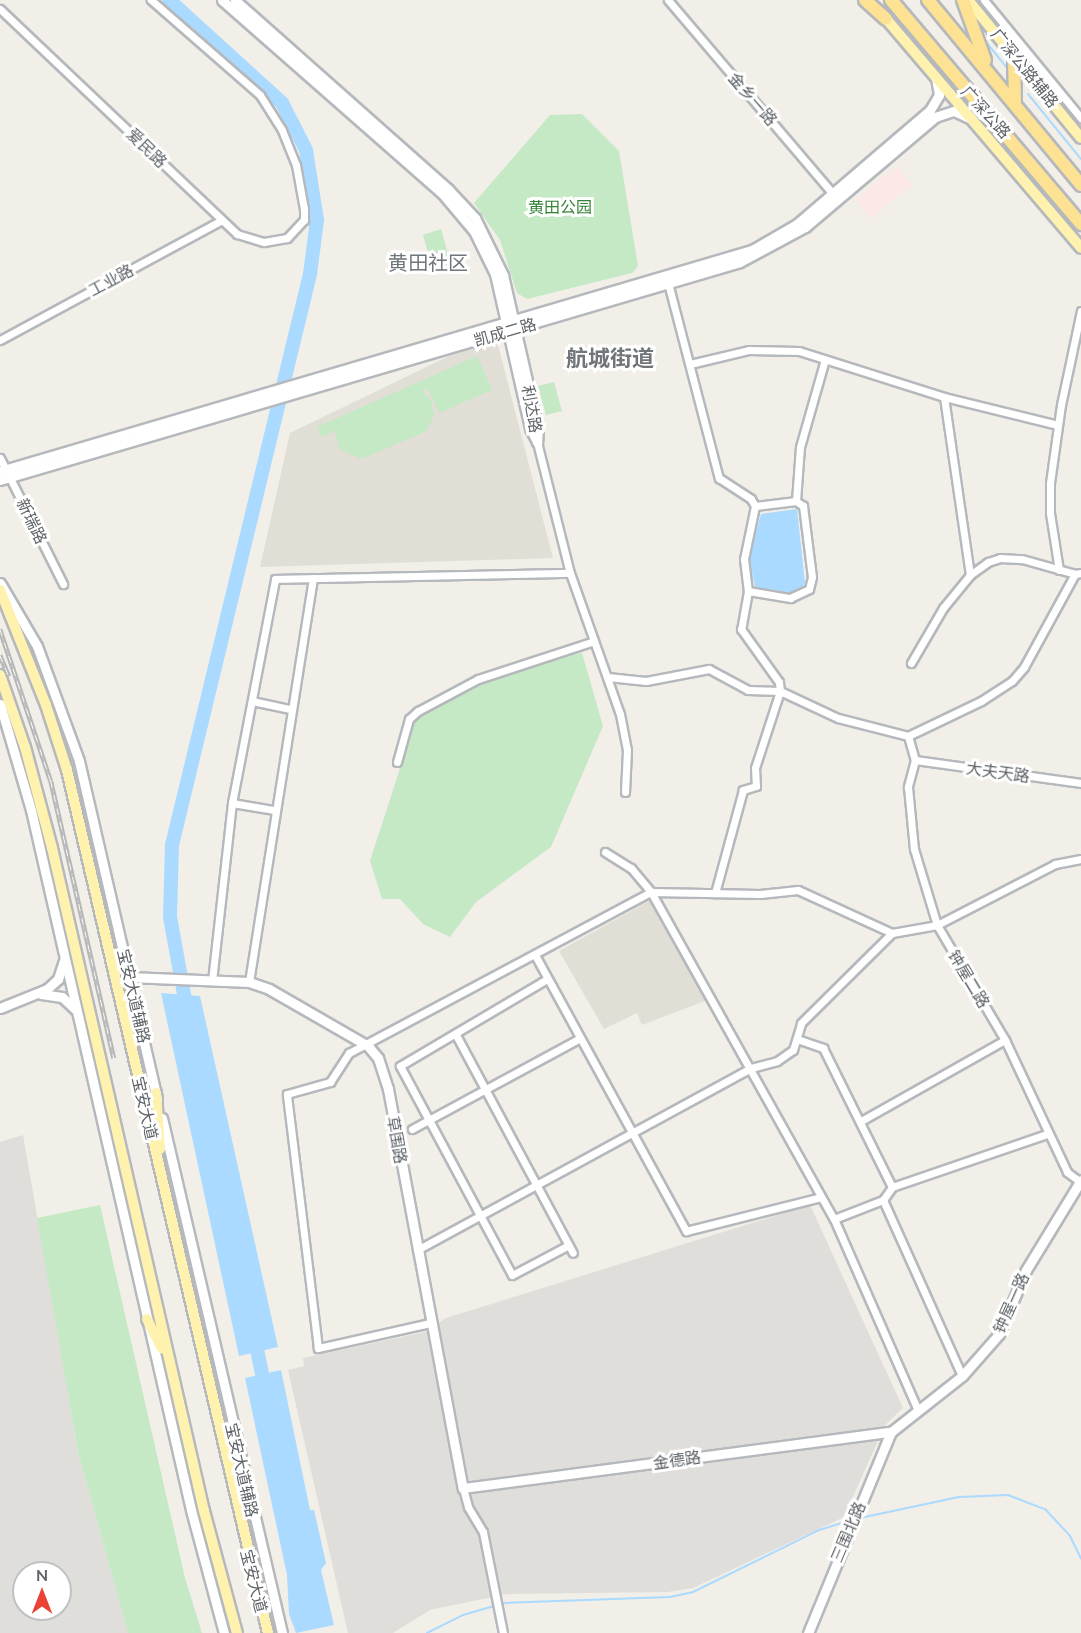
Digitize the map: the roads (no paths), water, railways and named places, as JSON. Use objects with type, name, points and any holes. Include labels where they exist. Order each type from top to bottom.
[{"type":"highway","points":[[866,0],[886,19]]},
{"type":"highway","name":"广深公路","points":[[891,0],[1081,224]]},
{"type":"highway","name":"广深公路","points":[[928,0],[1081,185]]},
{"type":"highway","points":[[963,0],[975,42],[1001,88]]},
{"type":"highway","points":[[1014,55],[1015,105]]},
{"type":"main road","points":[[870,0],[1081,248]]},
{"type":"main road","name":"广深公路辅路","points":[[968,0],[1081,138]]},
{"type":"main road","name":"宝安大道","points":[[0,590],[39,685],[67,770],[268,1633]]},
{"type":"main road","name":"宝安大道","points":[[0,675],[25,747],[52,848],[169,1360],[237,1633]]},
{"type":"main road","points":[[156,1093],[163,1185]]},
{"type":"main road","points":[[147,1319],[169,1360]]},
{"type":"street","name":"爱民路","points":[[0,9],[222,220],[250,240],[277,243],[287,238],[304,220],[296,165],[264,100],[151,0]]},
{"type":"street","name":"利达路","points":[[222,0],[457,209],[489,257],[511,326]]},
{"type":"street","name":"利达路","points":[[235,0],[463,203],[497,256],[530,429],[537,442]]},
{"type":"street","name":"金乡一路","points":[[668,0],[835,196]]},
{"type":"street","points":[[984,0],[1081,118]]},
{"type":"street","name":"凯成二路","points":[[4,474],[768,251],[799,231],[933,107],[939,91],[936,78]]},
{"type":"street","name":"凯成二路","points":[[835,196],[936,117],[954,111],[969,118]]},
{"type":"street","name":"工业路","points":[[0,340],[222,220]]},
{"type":"street","points":[[668,280],[719,478],[751,499],[755,506],[744,560],[748,591],[741,629],[779,682],[780,691],[755,768],[756,786],[743,790],[715,893]]},
{"type":"street","points":[[1059,570],[1050,513],[1058,425],[1081,311]]},
{"type":"street","points":[[690,364],[749,350],[774,349],[825,359],[945,398],[1058,425]]},
{"type":"street","points":[[796,501],[800,447],[825,359]]},
{"type":"street","points":[[945,398],[970,575]]},
{"type":"street","points":[[537,442],[570,573],[608,677],[627,750],[625,792]]},
{"type":"street","name":"新瑞路","points":[[0,458],[4,474],[63,584]]},
{"type":"street","points":[[748,591],[790,598],[809,590],[812,577],[803,506],[796,501],[755,506]]},
{"type":"street","points":[[608,677],[646,681],[710,669],[748,690],[780,691],[838,718],[908,736],[981,701],[1012,681],[1024,667],[1078,574],[1022,559],[1000,558],[970,575],[943,608],[911,663]]},
{"type":"street","points":[[212,981],[232,803],[275,579],[570,573]]},
{"type":"street","points":[[249,982],[290,709],[314,578]]},
{"type":"street","name":"宝安大道辅路","points":[[0,583],[37,646],[63,712],[84,780],[282,1633]]},
{"type":"street","points":[[397,762],[410,719],[418,711],[478,679],[594,641]]},
{"type":"street","points":[[252,701],[290,709]]},
{"type":"street","points":[[0,704],[28,798],[147,1319],[224,1633]]},
{"type":"street","points":[[908,736],[915,760]]},
{"type":"street","name":"大夫天路","points":[[915,760],[1081,783]]},
{"type":"street","name":"钟屋二路","points":[[915,760],[908,787],[914,849],[937,925],[1005,1040],[1047,1134],[1067,1172],[1080,1181]]},
{"type":"street","points":[[232,803],[274,810]]},
{"type":"street","points":[[604,852],[631,868],[651,892],[751,1068],[834,1219],[918,1410]]},
{"type":"street","points":[[417,1250],[751,1068],[777,1061],[793,1050],[801,1023],[892,933],[937,925],[1055,864],[1081,859]]},
{"type":"street","points":[[430,1323],[318,1348],[287,1094],[330,1082],[350,1053],[368,1046],[651,892],[715,893],[798,890],[892,933]]},
{"type":"street","points":[[534,955],[686,1231],[821,1197]]},
{"type":"street","points":[[0,1008],[38,994],[58,979],[64,957]]},
{"type":"street","points":[[129,978],[249,982],[269,989],[368,1046]]},
{"type":"street","points":[[547,979],[456,1035],[400,1066],[512,1275],[569,1245]]},
{"type":"street","points":[[38,994],[62,997],[76,1010]]},
{"type":"street","points":[[456,1035],[573,1253]]},
{"type":"street","points":[[412,1129],[580,1038]]},
{"type":"street","points":[[797,1039],[823,1048],[892,1187]]},
{"type":"street","points":[[861,1121],[1005,1040]]},
{"type":"street","name":"草围路","points":[[368,1046],[378,1058],[388,1089],[430,1323],[464,1488]]},
{"type":"street","points":[[834,1219],[883,1200],[892,1187],[1047,1134]]},
{"type":"street","name":"钟屋一路","points":[[891,1432],[962,1376],[999,1334],[1026,1270],[1069,1203],[1080,1181]]},
{"type":"street","points":[[883,1200],[962,1376]]},
{"type":"street","name":"金德路","points":[[464,1488],[891,1432]]},
{"type":"street","name":"三围北路","points":[[808,1633],[844,1539],[891,1432]]},
{"type":"street","points":[[464,1488],[468,1507],[483,1532],[503,1620],[502,1633]]},
{"type":"water","points":[[797,509],[805,583],[799,592],[792,593],[755,587],[749,558],[761,514]]},
{"type":"water","points":[[161,993],[200,996],[278,1347],[239,1356]]},
{"type":"water","points":[[281,1370],[310,1510],[314,1510],[326,1563],[321,1570],[334,1625],[296,1633],[289,1614],[287,1575],[245,1378]]},
{"type":"waterway","points":[[169,0],[282,103],[306,150],[317,220],[310,274],[172,845],[170,917],[187,1011]]},
{"type":"waterway","points":[[986,42],[1007,68]]},
{"type":"waterway","points":[[1028,94],[1081,159]]},
{"type":"waterway","points":[[254,1335],[266,1393]]},
{"type":"waterway","points":[[860,1518],[959,1497],[1008,1495],[1045,1509],[1070,1536],[1081,1559]]},
{"type":"waterway","points":[[427,1633],[463,1615],[504,1603],[670,1597],[693,1592],[819,1530],[851,1520]]},
{"type":"railway","points":[[0,629],[51,781],[114,1058]]},
{"type":"railway","points":[[0,655],[9,676]]},
{"type":"district","name":"黄田社区","points":[[428,262]]},
{"type":"district","name":"航城街道","points":[[610,359]]},
{"type":"park label","name":"黄田公园","points":[[560,207]]}]
